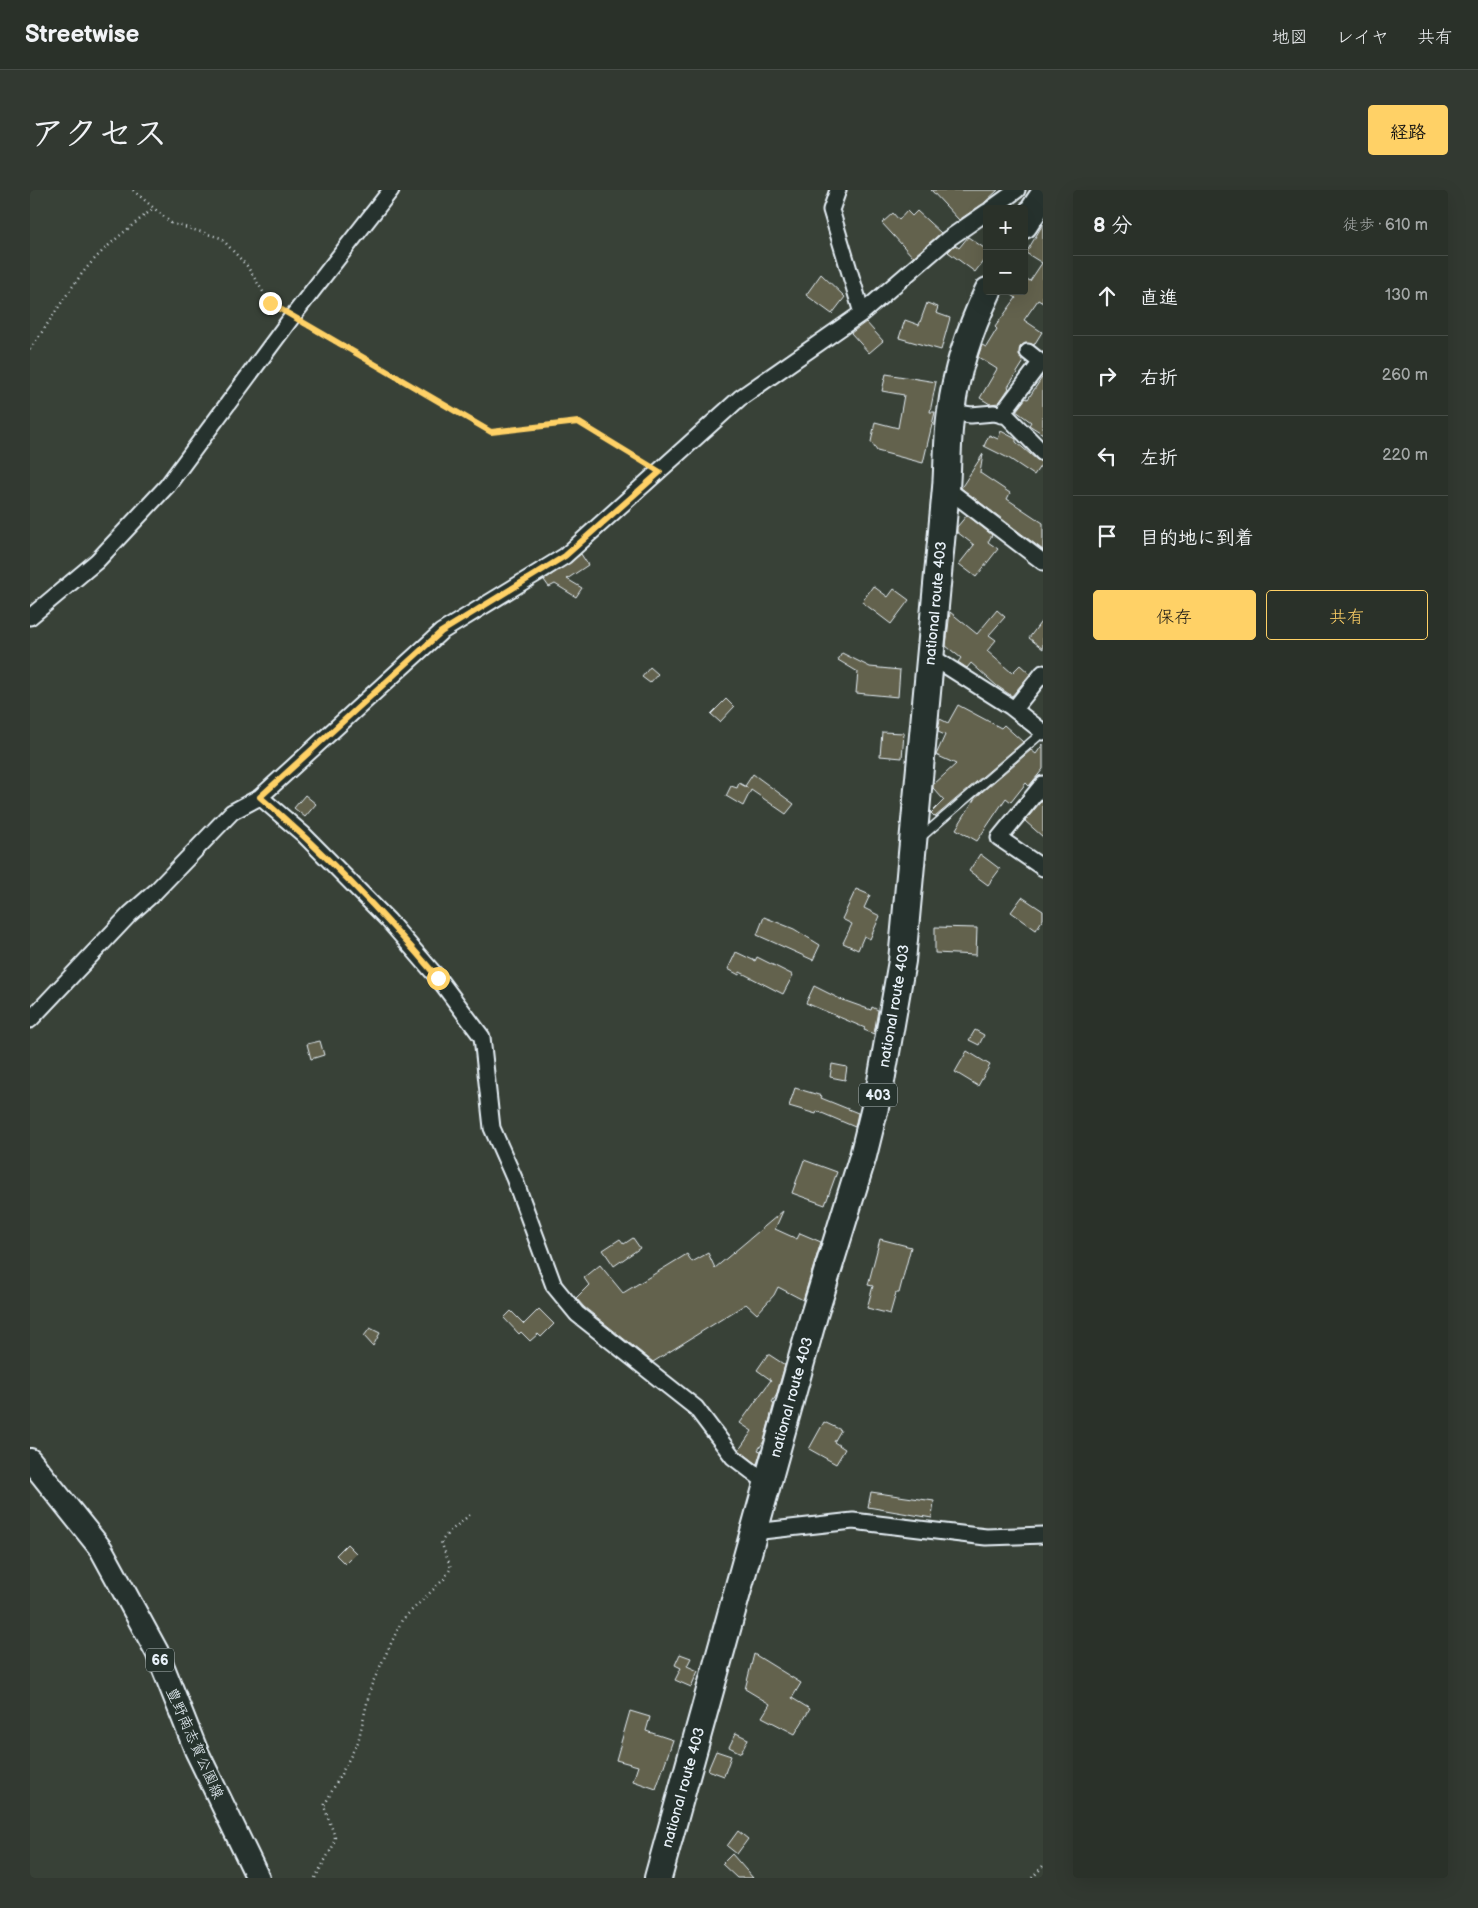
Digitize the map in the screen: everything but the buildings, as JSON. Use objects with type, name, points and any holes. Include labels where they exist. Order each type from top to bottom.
[{"type":"highway","points":[[1028,219],[1043,196]]},
{"type":"highway","name":"national route 403","points":[[658,1878],[814,1315],[862,1156],[880,1087],[902,961],[911,846],[946,488],[951,412],[959,371],[977,315],[986,295]]},
{"type":"main road","name":"豊野南志賀公園線","points":[[30,1460],[102,1549],[157,1652],[196,1750],[258,1878]]},
{"type":"street","points":[[30,617],[98,562],[167,486],[292,317],[391,190]]},
{"type":"street","points":[[838,190],[831,210],[862,313]]},
{"type":"street","points":[[996,205],[1017,190]]},
{"type":"street","points":[[30,1020],[130,914],[155,892],[232,812],[260,797],[441,632],[565,556],[740,398],[862,313],[948,239],[983,215]]},
{"type":"street","points":[[1001,415],[1042,363],[1028,352]]},
{"type":"street","points":[[951,412],[1007,416],[1043,453]]},
{"type":"street","points":[[946,488],[1043,562]]},
{"type":"street","points":[[929,655],[1014,709],[1043,732]]},
{"type":"street","points":[[1014,709],[1043,673]]},
{"type":"street","points":[[1043,784],[1000,838],[1043,868]]},
{"type":"street","points":[[260,797],[334,863],[388,920],[438,978],[482,1037],[492,1128],[514,1178],[554,1286],[577,1314],[696,1408],[733,1457],[767,1483]]},
{"type":"street","points":[[754,1532],[853,1521],[986,1537],[1043,1535]]},
{"type":"lane","points":[[911,846],[1043,732]]},
{"type":"path","points":[[133,190],[171,223],[221,238],[247,266],[270,303],[491,432],[578,422],[660,472]]},
{"type":"path","points":[[30,349],[78,278],[112,242],[154,208]]},
{"type":"path","points":[[316,1878],[333,1846],[335,1837],[324,1806],[358,1742],[371,1686],[402,1620],[444,1579],[451,1568],[441,1542],[448,1532],[472,1513]]},
{"type":"path","points":[[1032,1878],[1043,1866]]},
{"type":"route","points":[[270,303],[491,432],[578,422],[660,472],[565,556],[441,632],[260,797],[340,869],[388,920],[438,978]]}]
